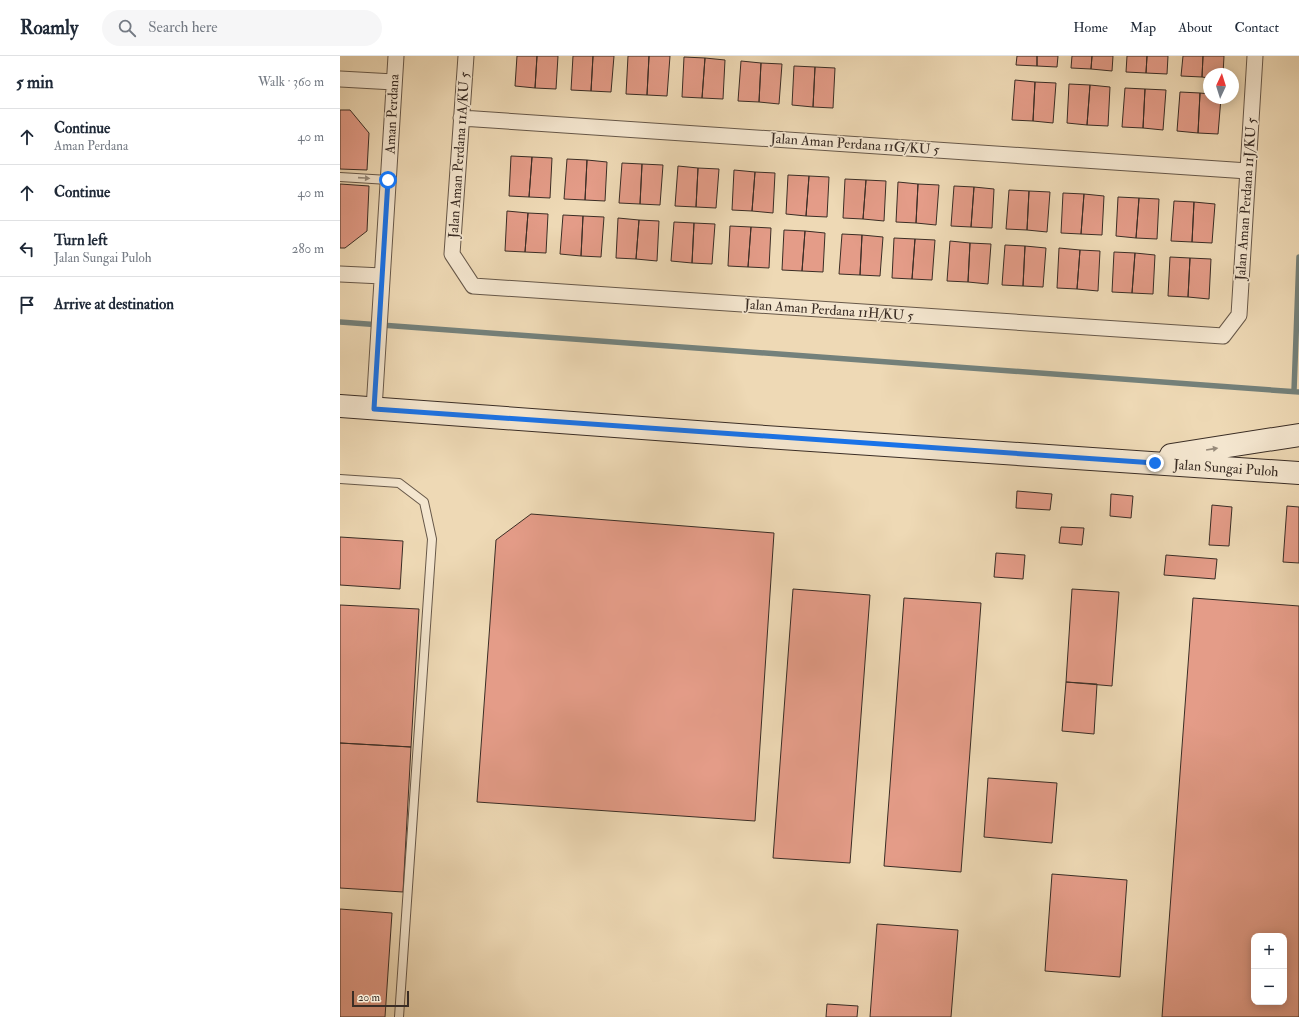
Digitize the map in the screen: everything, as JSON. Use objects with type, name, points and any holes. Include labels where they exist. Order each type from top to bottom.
[{"type":"street","name":"Aman Perdana","points":[[374,409],[396,56]]},
{"type":"street","name":"Jalan Aman Perdana 11A/KU 5","points":[[452,254],[466,56]]},
{"type":"street","name":"Jalan Aman Perdana 11J/KU 5","points":[[1223,336],[1239,315],[1256,56]]},
{"type":"street","points":[[340,79],[394,82]]},
{"type":"street","name":"Jalan Aman Perdana 11G/KU 5","points":[[462,118],[1248,171]]},
{"type":"street","name":"Jalan Aman Perdana 11H/KU 5","points":[[452,254],[472,286],[1223,336]]},
{"type":"street","points":[[340,274],[382,276]]},
{"type":"street","name":"Jalan Sungai Puloh","points":[[340,406],[1299,473]]},
{"type":"street","points":[[1132,462],[1299,435]]},
{"type":"lane","points":[[340,177],[388,180]]},
{"type":"lane","points":[[340,479],[399,483],[424,502],[432,539],[399,1017]]},
{"type":"building","points":[[517,56],[537,56],[535,88],[515,86]]},
{"type":"building","points":[[537,56],[558,56],[556,89],[535,88]]},
{"type":"building","points":[[573,56],[593,56],[591,91],[571,90]]},
{"type":"building","points":[[593,56],[614,56],[611,92],[591,91]]},
{"type":"building","points":[[628,56],[649,56],[647,95],[626,94]]},
{"type":"building","points":[[649,56],[670,56],[667,96],[647,95]]},
{"type":"building","points":[[1017,56],[1037,56],[1037,66],[1016,65]]},
{"type":"building","points":[[1037,56],[1058,56],[1057,67],[1037,66]]},
{"type":"building","points":[[1072,56],[1092,56],[1091,69],[1071,68]]},
{"type":"building","points":[[1092,56],[1113,56],[1112,71],[1091,69]]},
{"type":"building","points":[[1127,56],[1147,56],[1146,73],[1126,72]]},
{"type":"building","points":[[1147,56],[1168,56],[1167,74],[1146,73]]},
{"type":"building","points":[[1183,56],[1203,56],[1202,77],[1181,76]]},
{"type":"building","points":[[1203,56],[1224,56],[1223,68],[1203,68],[1202,77]]},
{"type":"building","points":[[684,57],[705,58],[702,98],[682,97]]},
{"type":"building","points":[[705,58],[725,60],[723,99],[702,98]]},
{"type":"building","points":[[741,61],[761,63],[759,102],[738,101]]},
{"type":"building","points":[[761,63],[782,64],[779,104],[759,102]]},
{"type":"building","points":[[794,66],[815,67],[813,107],[792,105]]},
{"type":"building","points":[[815,67],[835,68],[833,108],[813,107]]},
{"type":"building","points":[[1015,80],[1035,82],[1033,121],[1012,120]]},
{"type":"building","points":[[1035,82],[1056,83],[1053,123],[1033,121]]},
{"type":"building","points":[[1069,84],[1090,85],[1087,125],[1067,123]]},
{"type":"building","points":[[1090,85],[1110,87],[1108,126],[1087,125]]},
{"type":"building","points":[[1125,88],[1145,89],[1143,128],[1122,127]]},
{"type":"building","points":[[1145,89],[1166,90],[1163,130],[1143,128]]},
{"type":"building","points":[[1180,92],[1200,93],[1198,133],[1177,131]]},
{"type":"building","points":[[1200,93],[1203,93],[1203,104],[1220,104],[1218,134],[1198,133]]},
{"type":"building","points":[[340,110],[350,110],[369,133],[367,170],[340,169]]},
{"type":"building","points":[[511,156],[532,157],[529,197],[509,196]]},
{"type":"building","points":[[532,157],[552,158],[550,198],[529,197]]},
{"type":"building","points":[[567,159],[587,160],[585,200],[564,199]]},
{"type":"building","points":[[587,160],[607,162],[605,201],[585,200]]},
{"type":"building","points":[[622,163],[642,164],[640,204],[619,203]]},
{"type":"building","points":[[642,164],[663,165],[660,205],[640,204]]},
{"type":"building","points":[[678,166],[698,168],[696,207],[675,206]]},
{"type":"building","points":[[698,168],[719,169],[716,208],[696,207]]},
{"type":"building","points":[[734,170],[755,172],[752,211],[732,210]]},
{"type":"building","points":[[755,172],[775,173],[773,213],[752,211]]},
{"type":"building","points":[[788,175],[809,176],[806,216],[786,214]]},
{"type":"building","points":[[809,176],[829,177],[827,217],[806,216]]},
{"type":"building","points":[[845,179],[866,180],[863,219],[843,218]]},
{"type":"building","points":[[866,180],[886,181],[884,221],[863,219]]},
{"type":"building","points":[[898,182],[918,184],[916,223],[896,222]]},
{"type":"building","points":[[340,184],[369,186],[367,231],[345,248],[340,248]]},
{"type":"building","points":[[918,184],[939,185],[936,225],[916,223]]},
{"type":"building","points":[[954,186],[974,187],[971,227],[951,226]]},
{"type":"building","points":[[974,187],[994,189],[992,228],[971,227]]},
{"type":"building","points":[[1009,190],[1029,191],[1027,230],[1006,229]]},
{"type":"building","points":[[1029,191],[1050,192],[1047,232],[1027,230]]},
{"type":"building","points":[[1063,193],[1084,194],[1081,234],[1061,233]]},
{"type":"building","points":[[1084,194],[1104,196],[1102,235],[1081,234]]},
{"type":"building","points":[[1118,197],[1139,198],[1136,238],[1116,236]]},
{"type":"building","points":[[1139,198],[1159,199],[1157,239],[1136,238]]},
{"type":"building","points":[[1174,201],[1194,202],[1192,242],[1171,241]]},
{"type":"building","points":[[1194,202],[1215,204],[1212,243],[1192,242]]},
{"type":"building","points":[[507,211],[528,213],[525,252],[505,251]]},
{"type":"building","points":[[528,213],[548,214],[546,253],[525,252]]},
{"type":"building","points":[[563,215],[583,216],[581,256],[560,254]]},
{"type":"building","points":[[583,216],[604,217],[601,257],[581,256]]},
{"type":"building","points":[[618,218],[639,220],[636,259],[616,258]]},
{"type":"building","points":[[639,220],[659,221],[657,261],[636,259]]},
{"type":"building","points":[[674,222],[694,223],[692,263],[671,261]]},
{"type":"building","points":[[694,223],[715,224],[712,264],[692,263]]},
{"type":"building","points":[[730,226],[751,227],[748,267],[728,266]]},
{"type":"building","points":[[751,227],[771,228],[769,268],[748,267]]},
{"type":"building","points":[[784,230],[805,231],[802,271],[782,270]]},
{"type":"building","points":[[805,231],[825,233],[823,272],[802,271]]},
{"type":"building","points":[[842,234],[862,235],[860,275],[839,274]]},
{"type":"building","points":[[862,235],[883,237],[880,276],[860,275]]},
{"type":"building","points":[[894,238],[915,239],[912,279],[892,278]]},
{"type":"building","points":[[915,239],[935,240],[932,280],[912,279]]},
{"type":"building","points":[[950,241],[970,243],[968,282],[947,281]]},
{"type":"building","points":[[970,243],[991,244],[988,284],[968,282]]},
{"type":"building","points":[[1005,245],[1025,246],[1023,286],[1002,285]]},
{"type":"building","points":[[1025,246],[1046,248],[1043,287],[1023,286]]},
{"type":"building","points":[[1059,248],[1080,250],[1077,289],[1057,288]]},
{"type":"building","points":[[1080,250],[1100,251],[1098,291],[1077,289]]},
{"type":"building","points":[[1114,252],[1135,253],[1132,293],[1112,292]]},
{"type":"building","points":[[1135,253],[1155,255],[1153,294],[1132,293]]},
{"type":"building","points":[[1170,257],[1190,258],[1188,297],[1168,296]]},
{"type":"building","points":[[1190,258],[1211,259],[1209,299],[1188,297]]},
{"type":"building","points":[[1017,491],[1052,494],[1050,510],[1016,508]]},
{"type":"building","points":[[1111,494],[1133,496],[1131,518],[1110,516]]},
{"type":"building","points":[[1212,505],[1232,507],[1229,546],[1209,545]]},
{"type":"building","points":[[1287,506],[1299,507],[1299,563],[1283,562]]},
{"type":"building","points":[[531,514],[774,533],[755,821],[477,802],[496,540]]},
{"type":"building","points":[[1061,527],[1084,528],[1082,545],[1059,543]]},
{"type":"building","points":[[340,537],[403,541],[400,589],[340,585]]},
{"type":"building","points":[[996,553],[1025,555],[1023,579],[994,577]]},
{"type":"building","points":[[1166,555],[1217,559],[1215,579],[1164,575]]},
{"type":"building","points":[[793,589],[870,595],[850,863],[773,858]]},
{"type":"building","points":[[1072,589],[1119,592],[1112,686],[1066,682]]},
{"type":"building","points":[[904,598],[981,603],[961,872],[884,866]]},
{"type":"building","points":[[1193,598],[1299,606],[1299,1017],[1162,1017]]},
{"type":"building","points":[[340,605],[419,609],[411,747],[340,743]]},
{"type":"building","points":[[1066,682],[1097,684],[1094,734],[1062,731]]},
{"type":"building","points":[[340,743],[411,747],[403,892],[340,888]]},
{"type":"building","points":[[988,778],[1057,783],[1052,843],[984,837]]},
{"type":"building","points":[[1052,874],[1127,880],[1120,977],[1045,971]]},
{"type":"building","points":[[340,909],[392,913],[385,1017],[340,1017]]},
{"type":"building","points":[[877,924],[958,930],[951,1017],[870,1017]]},
{"type":"building","points":[[827,1004],[858,1006],[857,1017],[826,1017]]},
{"type":"waterway","points":[[1294,391],[1299,257]]},
{"type":"waterway","points":[[340,322],[1299,392]]},
{"type":"route","points":[[388,180],[374,409],[1155,463]]}]
